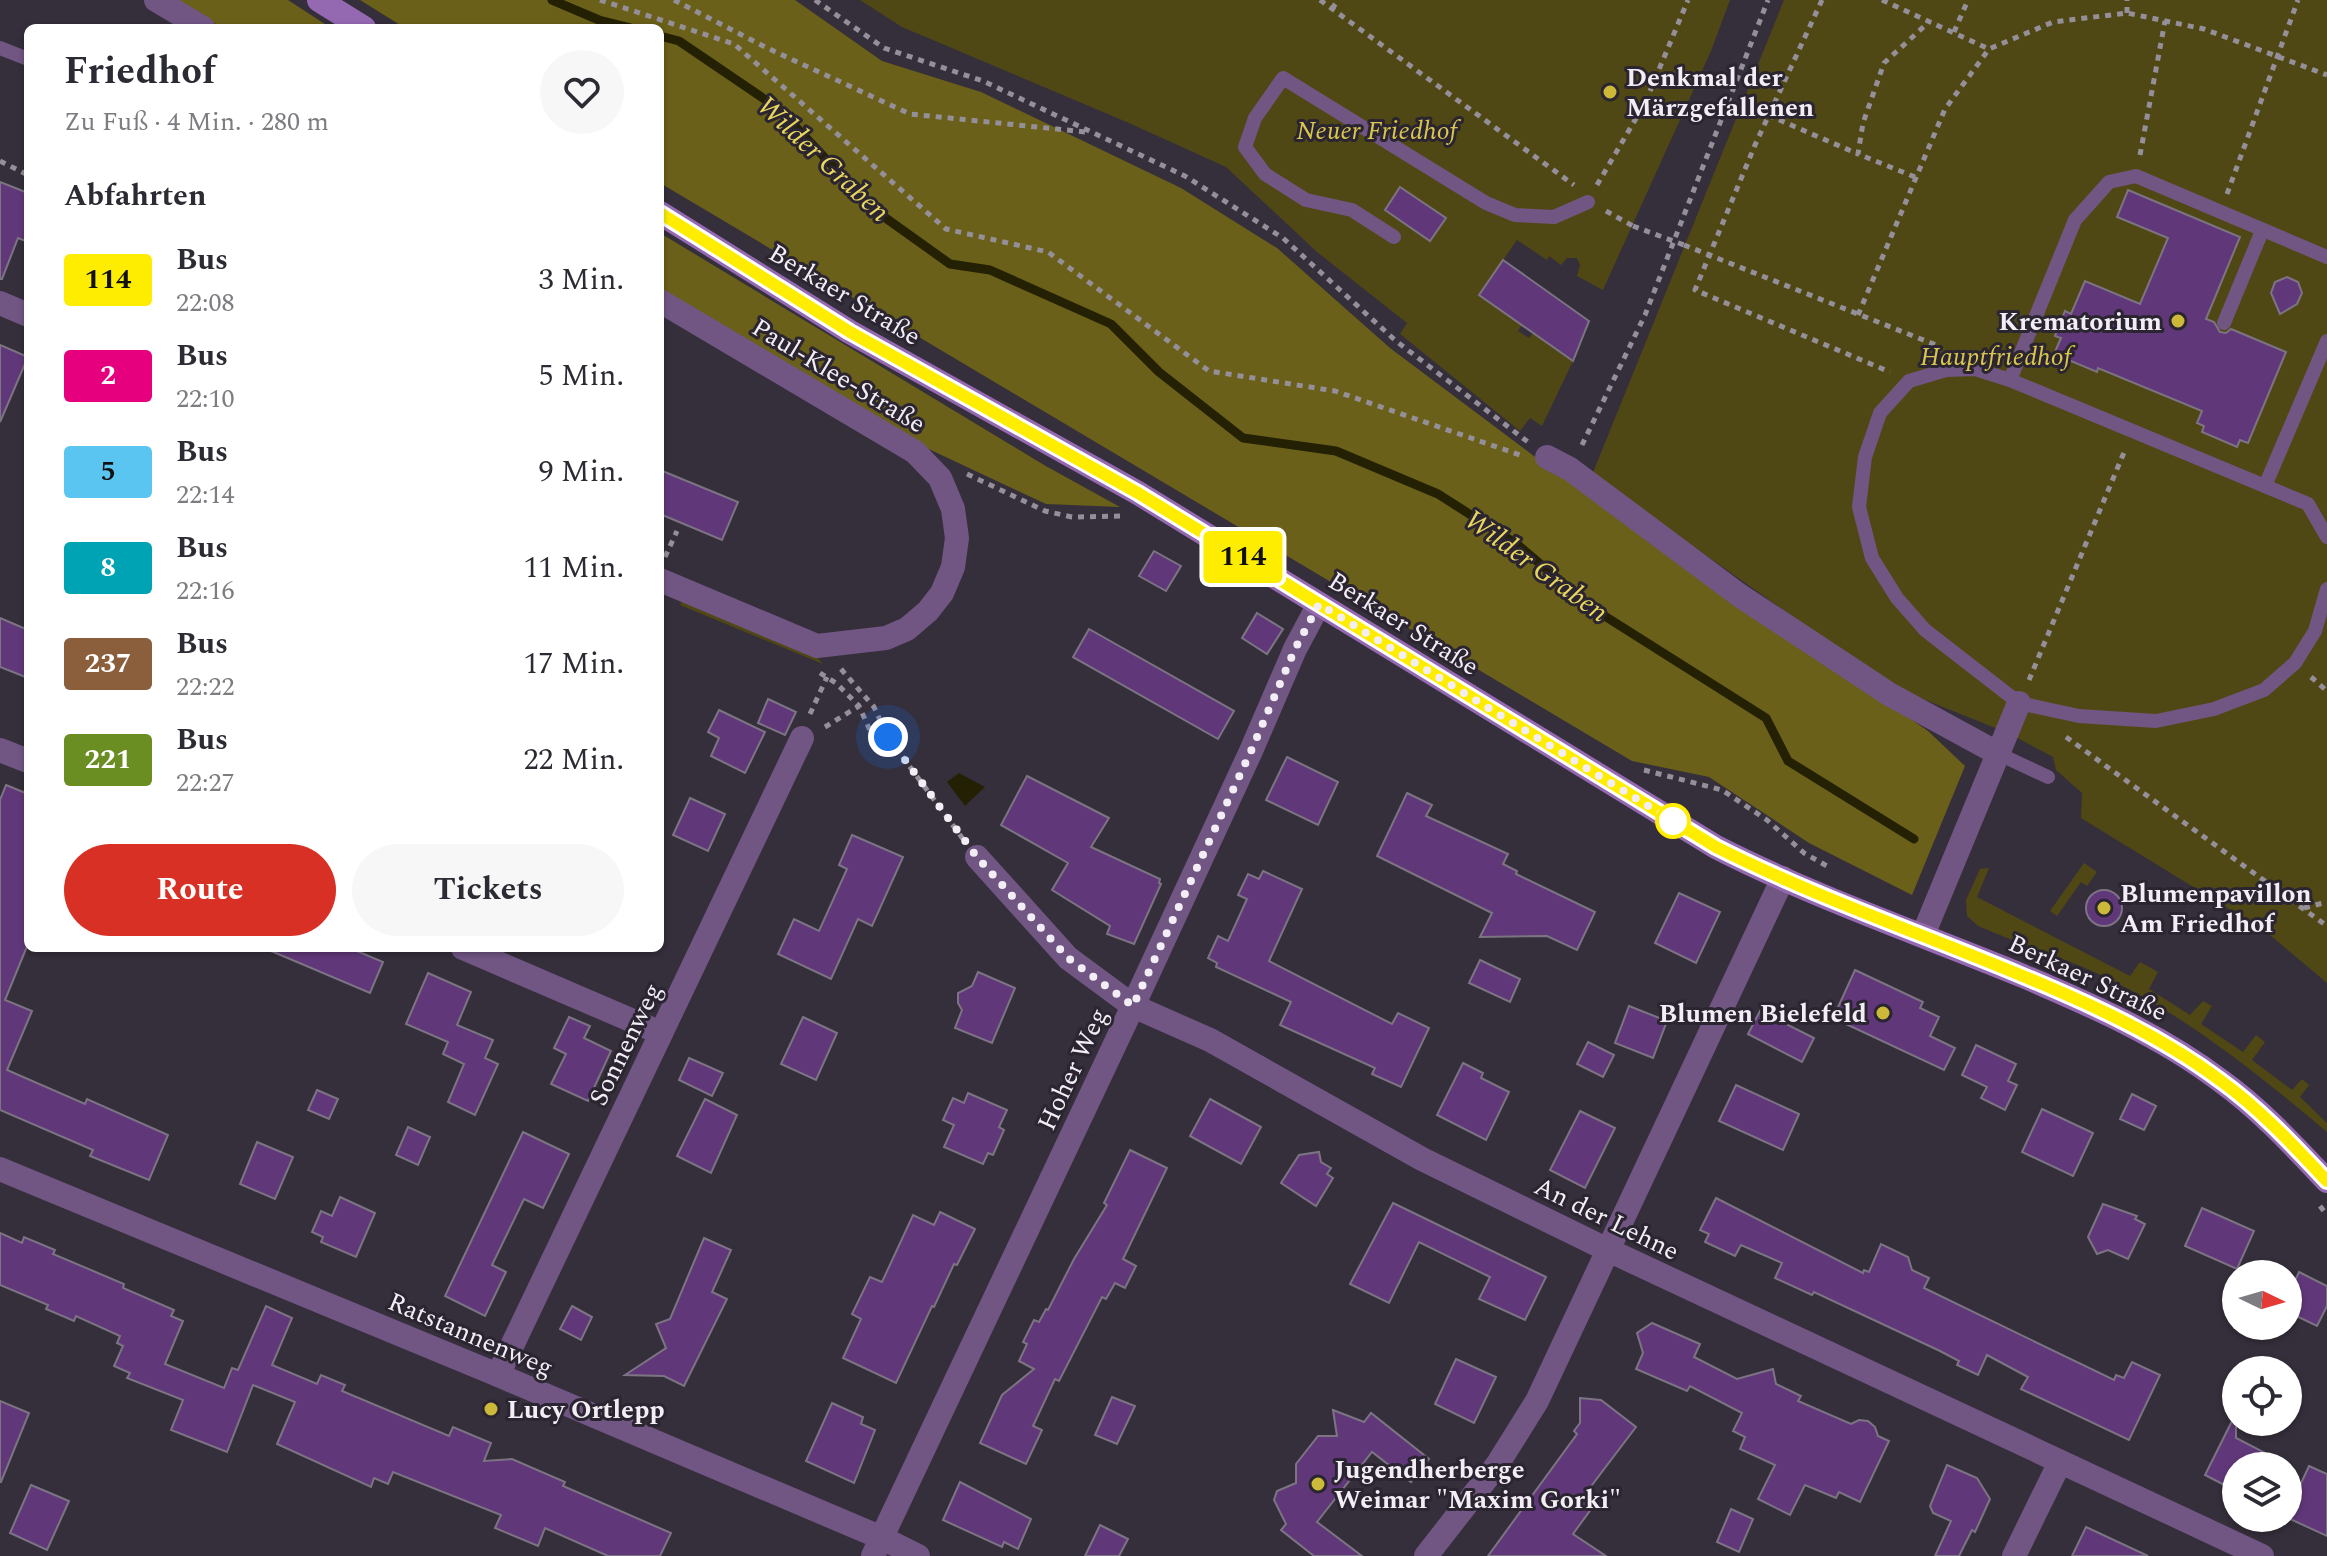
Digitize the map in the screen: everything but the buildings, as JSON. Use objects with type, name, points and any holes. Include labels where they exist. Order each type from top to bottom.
[{"type":"main road","points":[[319,0],[358,24]]},
{"type":"main road","name":"Berkaer Straße","points":[[664,216],[850,332],[1138,493],[1716,847],[1783,878],[2046,986],[2157,1039],[2222,1081],[2327,1181]]},
{"type":"street","points":[[156,0],[196,24]]},
{"type":"street","points":[[0,303],[24,313]]},
{"type":"street","name":"Paul-Klee-Straße","points":[[664,303],[915,452],[940,478],[953,509],[957,538],[953,567],[942,593],[928,611],[907,629],[886,638],[817,646],[664,582]]},
{"type":"street","points":[[1547,457],[1570,469],[1739,595],[1889,694],[1999,754]]},
{"type":"street","name":"Hoher Weg","points":[[877,1547],[1133,1006],[1295,649],[1319,604]]},
{"type":"street","points":[[1923,935],[1970,845],[2019,703]]},
{"type":"street","name":"Sonnenweg","points":[[498,1375],[802,738]]},
{"type":"street","points":[[0,750],[24,759]]},
{"type":"street","name":"An der Lehne","points":[[977,857],[1068,958],[1133,1006],[1210,1040],[1422,1159],[1608,1250],[2262,1556]]},
{"type":"street","points":[[1426,1556],[1497,1465],[1537,1401],[1783,878]]},
{"type":"street","points":[[472,952],[661,1033]]},
{"type":"street","name":"Ratstannenweg","points":[[0,1169],[498,1375],[877,1547],[918,1556]]},
{"type":"street","points":[[2014,1556],[2060,1462]]},
{"type":"lane","points":[[0,48],[24,57]]},
{"type":"lane","points":[[1394,237],[1352,210],[1306,200],[1265,174],[1245,147],[1255,118],[1283,78],[1486,203],[1515,215],[1554,217],[1588,202]]},
{"type":"lane","points":[[2010,380],[2075,220],[2109,182],[2136,176],[2327,257]]},
{"type":"lane","points":[[2224,323],[2262,231]]},
{"type":"lane","points":[[2265,486],[2327,341]]},
{"type":"lane","points":[[2327,537],[2308,504],[2010,380],[1975,369],[1946,370],[1909,381],[1880,413],[1865,457],[1859,507],[1872,558],[1897,598],[1925,630],[2019,703],[2079,716],[2156,721],[2214,709],[2264,690],[2295,663],[2315,631],[2327,589]]},
{"type":"lane","points":[[1999,754],[2048,777]]},
{"type":"path","points":[[600,0],[734,44],[946,229],[1048,252],[1209,371],[1335,391],[1542,462],[1547,457],[1396,341],[1283,238],[1185,176],[983,81],[884,48],[815,0]]},
{"type":"path","points":[[674,0],[765,47],[910,114],[1092,132]]},
{"type":"path","points":[[1320,0],[1571,182],[1588,202],[1633,226],[1936,345],[1946,370]]},
{"type":"path","points":[[1332,9],[1338,0]]},
{"type":"path","points":[[1588,202],[1645,103],[1688,0]]},
{"type":"path","points":[[1570,469],[1645,315],[1768,0]]},
{"type":"path","points":[[1822,0],[1768,115],[1695,290],[1909,381]]},
{"type":"path","points":[[1882,0],[1989,49]]},
{"type":"path","points":[[1954,33],[1968,0]]},
{"type":"path","points":[[2127,0],[2127,13]]},
{"type":"path","points":[[2220,213],[2298,0]]},
{"type":"path","points":[[1858,315],[1945,109],[1989,49],[2053,22],[2127,13],[2204,29],[2327,75]]},
{"type":"path","points":[[1858,154],[1863,123],[1884,63],[1930,21]]},
{"type":"path","points":[[2136,176],[2165,21]]},
{"type":"path","points":[[1768,115],[1915,177]]},
{"type":"path","points":[[0,161],[24,173]]},
{"type":"path","points":[[2019,703],[2126,449]]},
{"type":"path","points":[[961,470],[1045,511],[1072,517],[1126,515]]},
{"type":"path","points":[[664,560],[677,531]]},
{"type":"path","points":[[817,646],[874,707],[888,737],[977,857]]},
{"type":"path","points":[[816,697],[827,677]]},
{"type":"path","points":[[828,725],[859,706],[872,735],[884,739],[888,737]]},
{"type":"path","points":[[2058,731],[2327,926]]},
{"type":"path","points":[[1633,767],[1722,790],[1767,820],[1804,853],[1839,873]]},
{"type":"path","points":[[2303,909],[2327,902]]},
{"type":"green space","name":"Neuer Friedhof","points":[[860,0],[1730,0],[1711,51],[1603,290],[1577,276],[1580,265],[1577,258],[1567,258],[1561,265],[1549,256],[1547,260],[1517,240],[1479,295],[1522,325],[1518,331],[1529,338],[1533,333],[1573,361],[1542,426],[1530,418],[1520,431],[1400,334],[1407,323],[1317,252],[1226,167],[902,27]]},
{"type":"green space","name":"Hauptfriedhof","points":[[1784,0],[2327,0],[2327,983],[2265,931],[2081,818],[2082,793],[2056,770],[2053,757],[2008,733],[1893,687],[1592,475]]},
{"type":"green space","points":[[684,597],[809,648],[823,664],[680,605]]},
{"type":"green space","points":[[2084,863],[2097,872],[2087,886],[2081,882],[2057,916],[2050,911]]},
{"type":"green space","points":[[1989,868],[1977,897],[2130,976],[2140,962],[2158,972],[2149,989],[2190,1015],[2203,1001],[2212,1006],[2201,1024],[2243,1052],[2256,1035],[2265,1042],[2252,1060],[2292,1090],[2302,1079],[2309,1085],[2300,1097],[2327,1123],[2327,1132],[2247,1067],[2163,1009],[2088,969],[1978,926],[1967,916],[1966,900],[1980,869]]},
{"type":"shaded area","points":[[175,0],[288,0],[325,24],[215,24]]},
{"type":"shaded area","points":[[360,0],[795,0],[882,61],[981,92],[1181,188],[1277,248],[1390,348],[1542,462],[1928,731],[1965,766],[1912,895],[1809,843],[1709,777],[1632,761],[664,185],[664,24],[399,24]]},
{"type":"shaded area","points":[[664,235],[1044,465],[1120,507],[1046,504],[918,444],[664,292]]},
{"type":"shaded area","points":[[959,773],[985,787],[965,806],[947,782]]},
{"type":"waterway","name":"Wilder Graben","points":[[552,0],[615,24]]},
{"type":"waterway","name":"Wilder Graben","points":[[664,37],[679,41],[779,109],[873,209],[950,264],[990,270],[1111,324],[1159,372],[1243,438],[1336,451],[1438,494],[1518,545],[1592,608],[1766,718],[1788,761],[1914,839]]},
{"type":"bus line","name":"114","points":[[664,216],[850,332],[1138,493],[1716,847],[1783,878],[2046,986],[2157,1039],[2222,1081],[2327,1181]]},
{"type":"place","name":"Denkmal der Märzgefallenen","points":[[1610,92]]},
{"type":"place","name":"Krematorium","points":[[2178,321]]},
{"type":"place","name":"Blumenpavillon Am Friedhof","points":[[2104,908]]},
{"type":"place","name":"Blumen Bielefeld","points":[[1883,1013]]},
{"type":"place","name":"Lucy Ortlepp","points":[[491,1409]]},
{"type":"place","name":"Jugendherberge Weimar \"Maxim Gorki\"","points":[[1318,1484]]},
{"type":"route","points":[[888,737],[977,857],[1068,958],[1133,1006],[1307,623],[1319,604],[1676,823],[1673,821]]}]
